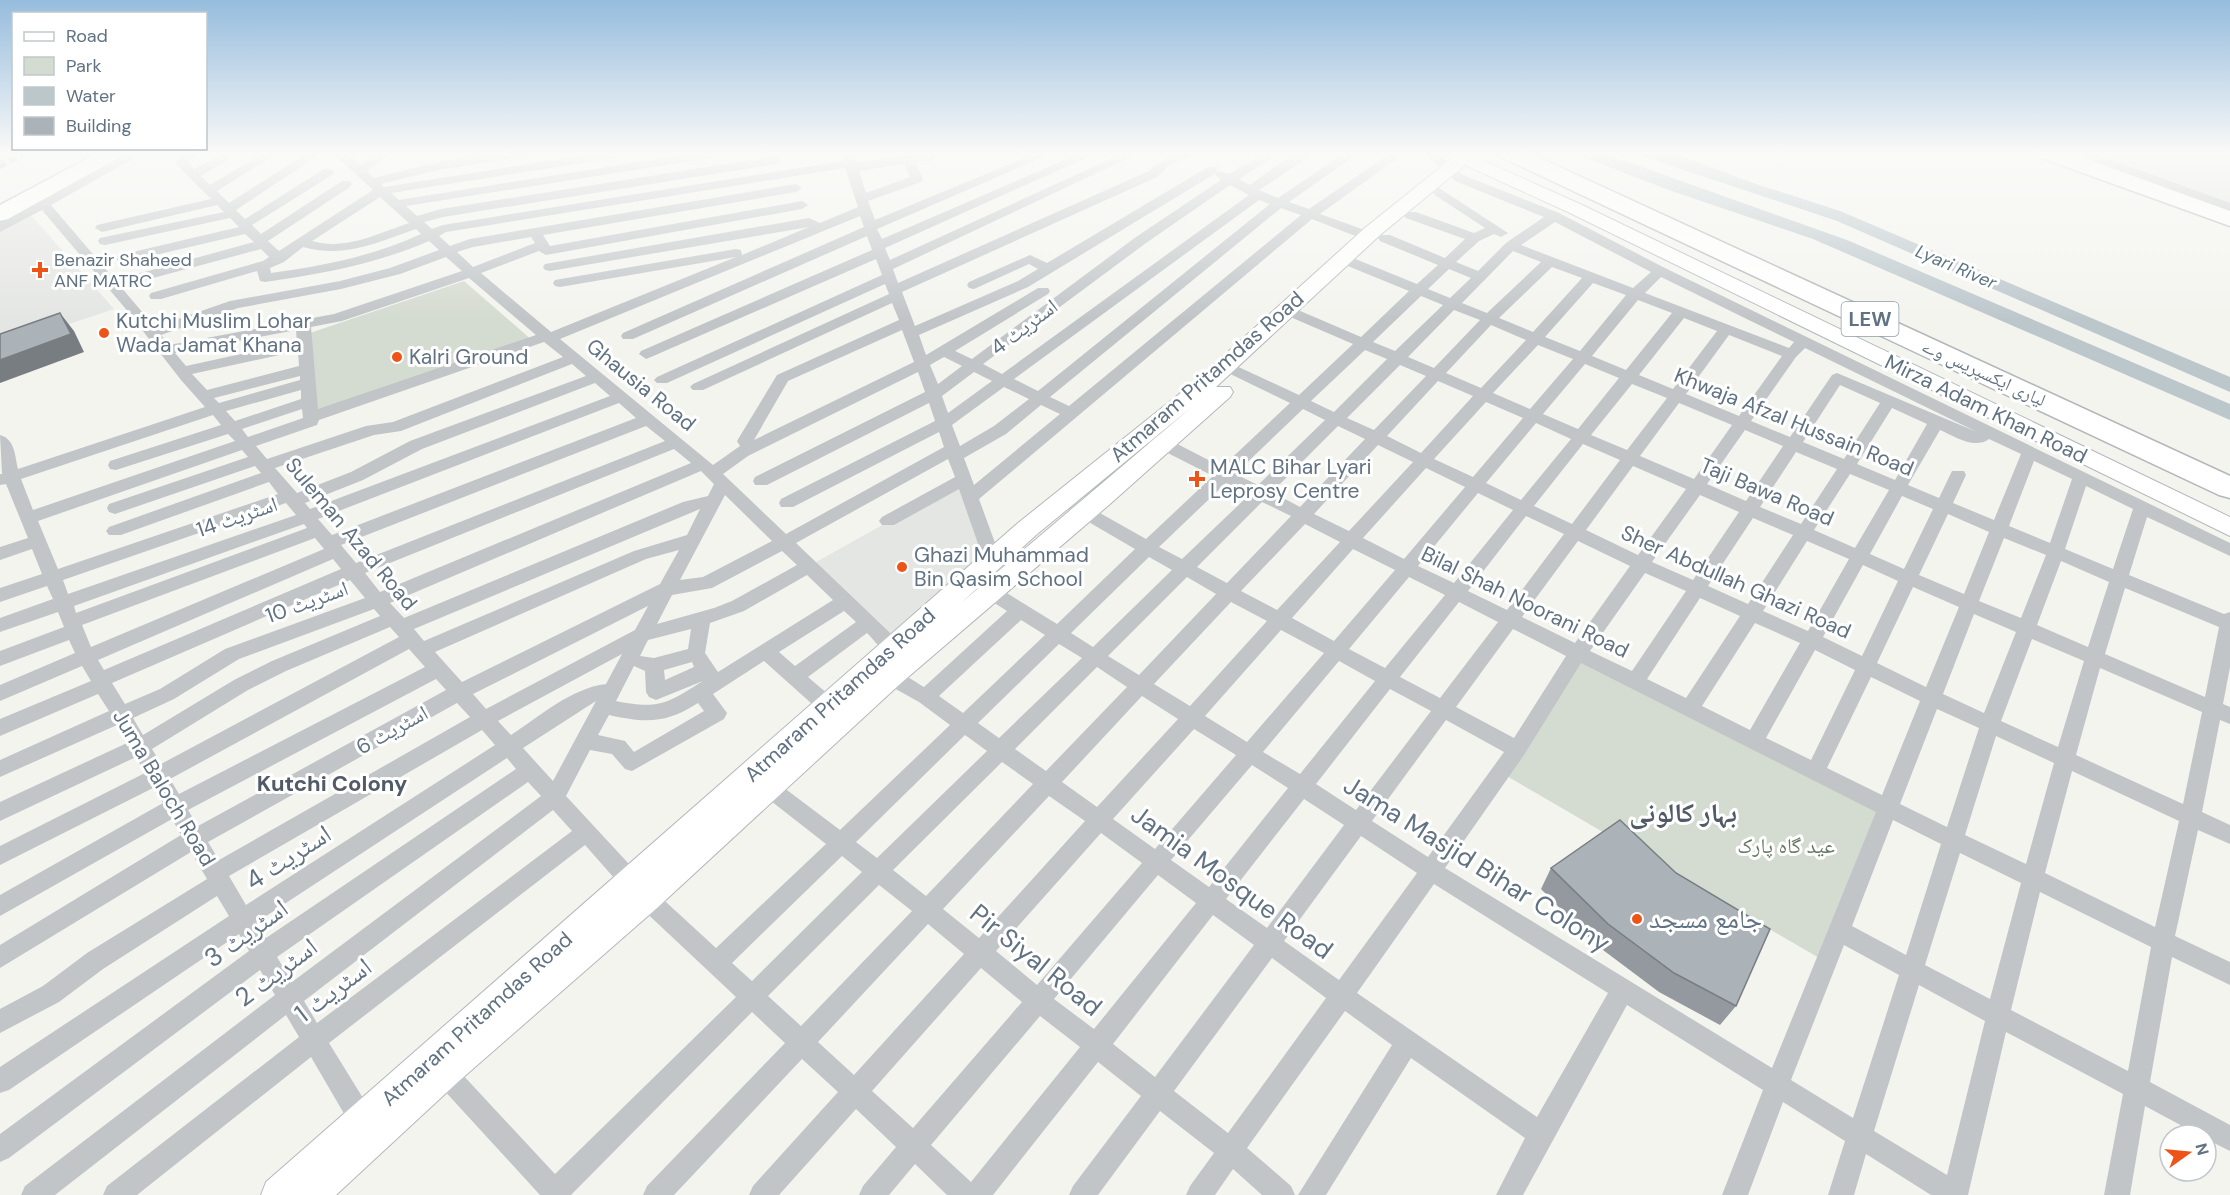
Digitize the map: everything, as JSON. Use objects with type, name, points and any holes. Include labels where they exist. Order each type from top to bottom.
[{"type":"highway","points":[[0,214],[20,208]]},
{"type":"highway","name":"لیاری ایکسپریس وے","points":[[1629,208],[2230,488]]},
{"type":"highway","points":[[2199,208],[2230,219]]},
{"type":"main road","name":"Atmaram Pritamdas Road","points":[[309,1195],[438,1065],[639,890],[759,780],[1233,370],[1411,208]]},
{"type":"main road","name":"Atmaram Pritamdas Road","points":[[1377,237],[1418,208]]},
{"type":"main road","name":"Mirza Adam Khan Road","points":[[1573,208],[2230,527]]},
{"type":"main road","name":"Atmaram Pritamdas Road","points":[[759,780],[828,706],[897,662]]},
{"type":"main road","name":"Atmaram Pritamdas Road","points":[[279,1195],[362,1120],[438,1065]]},
{"type":"street","points":[[0,228],[28,208]]},
{"type":"street","name":"Suleman Azad Road","points":[[39,208],[152,333],[202,396],[245,442],[407,634],[639,890],[966,1195]]},
{"type":"street","points":[[104,234],[226,208],[279,259]]},
{"type":"street","points":[[121,259],[246,227],[275,208]]},
{"type":"street","points":[[142,277],[262,242],[312,208]]},
{"type":"street","points":[[156,296],[263,266],[279,259],[350,208]]},
{"type":"street","name":"Ghausia Road","points":[[400,208],[472,272],[713,473],[868,622],[897,662]]},
{"type":"street","points":[[304,243],[319,249],[343,247],[441,213],[472,208]]},
{"type":"street","points":[[482,223],[483,208]]},
{"type":"street","points":[[263,266],[265,278],[318,271],[356,262],[443,229],[576,208]]},
{"type":"street","points":[[649,208],[661,282],[670,288]]},
{"type":"street","points":[[152,333],[235,304],[341,285],[395,271],[470,243],[538,239],[676,208]]},
{"type":"street","points":[[538,239],[546,251],[786,208]]},
{"type":"street","points":[[116,465],[231,426],[310,410],[549,337],[819,228],[856,208]]},
{"type":"street","points":[[864,208],[944,423],[969,498],[989,579]]},
{"type":"street","points":[[628,336],[918,208]]},
{"type":"street","points":[[646,354],[970,208]]},
{"type":"street","points":[[698,387],[772,353],[892,283],[1032,208]]},
{"type":"street","points":[[662,380],[754,337],[892,283],[1072,208]]},
{"type":"street","points":[[750,448],[746,441],[782,378],[1023,284],[1149,208]]},
{"type":"street","name":"اسٹریٹ 4","points":[[761,481],[934,394],[1141,240],[1189,208]]},
{"type":"street","points":[[787,503],[944,423],[1234,208]]},
{"type":"street","points":[[954,453],[1000,430],[1273,208]]},
{"type":"street","points":[[1291,208],[1377,237],[1480,277]]},
{"type":"street","points":[[969,498],[1319,208]]},
{"type":"street","points":[[1481,208],[1494,229],[1513,244],[1550,261],[1791,354]]},
{"type":"street","points":[[1537,208],[1803,342],[1989,430],[2230,550]]},
{"type":"street","points":[[1411,215],[1474,238]]},
{"type":"street","points":[[438,1065],[556,1194],[752,996],[1513,244],[1554,216]]},
{"type":"street","points":[[550,267],[809,222],[819,228]]},
{"type":"street","points":[[717,962],[1362,342],[1474,238],[1494,229]]},
{"type":"street","points":[[164,350],[337,318],[472,272],[538,239]]},
{"type":"street","points":[[561,284],[771,247]]},
{"type":"street","points":[[974,285],[1030,259],[1047,269]]},
{"type":"street","points":[[656,1195],[1489,319],[1550,261]]},
{"type":"street","name":"Khwaja Afzal Hussain Road","points":[[1351,262],[1792,445],[2230,622]]},
{"type":"street","points":[[872,1195],[1337,651],[1635,294],[1660,271]]},
{"type":"street","points":[[762,1195],[1351,540],[1592,277]]},
{"type":"street","points":[[689,280],[795,372]]},
{"type":"street","name":"اسٹریٹ 10","points":[[0,769],[167,694],[232,654],[713,473],[750,448],[944,351],[1043,291]]},
{"type":"street","points":[[977,1195],[1303,787],[1455,592],[1681,312]]},
{"type":"street","name":"Taji Bawa Road","points":[[1294,314],[2221,712]]},
{"type":"street","points":[[28,518],[311,421],[303,324]]},
{"type":"street","points":[[1082,1195],[1726,329]]},
{"type":"street","points":[[1199,1195],[1517,749],[1578,653],[1696,486],[1791,354],[1803,342]]},
{"type":"street","points":[[182,372],[304,345]]},
{"type":"street","points":[[944,351],[1072,414]]},
{"type":"street","points":[[115,508],[265,467],[372,430],[395,426],[574,358]]},
{"type":"street","name":"Sher Abdullah Ghazi Road","points":[[1233,370],[1641,564],[2230,834]]},
{"type":"street","points":[[202,396],[307,376]]},
{"type":"street","points":[[5,478],[216,409],[307,376]]},
{"type":"street","points":[[0,595],[357,476],[416,445],[597,377]]},
{"type":"street","points":[[1635,682],[1837,378],[1972,438],[1980,438],[1989,430]]},
{"type":"street","name":"اسٹریٹ 14","points":[[0,625],[114,583],[323,535],[621,397]]},
{"type":"street","points":[[1690,709],[1889,401]]},
{"type":"street","points":[[0,659],[72,626],[648,419]]},
{"type":"street","points":[[1754,741],[1936,422]]},
{"type":"street","name":"Bilal Shah Noorani Road","points":[[1154,439],[1888,808],[1954,838],[2230,974]]},
{"type":"street","points":[[114,583],[117,442]]},
{"type":"street","points":[[0,728],[353,571],[677,442]]},
{"type":"street","name":"Juma Baloch Road","points":[[2,445],[5,478],[28,518],[87,658],[244,918],[362,1120]]},
{"type":"street","points":[[1735,1195],[2030,450]]},
{"type":"street","name":"اسٹریٹ 6","points":[[0,957],[195,838],[460,692],[666,589],[706,583],[954,453]]},
{"type":"street","points":[[115,531],[265,467]]},
{"type":"street","points":[[555,797],[713,501],[713,473]]},
{"type":"street","points":[[1816,771],[1958,475]]},
{"type":"street","points":[[1841,1195],[1990,724],[2056,551],[2081,476]]},
{"type":"street","points":[[888,521],[963,480]]},
{"type":"street","points":[[0,856],[157,776],[407,634],[689,506],[713,501]]},
{"type":"street","points":[[1074,506],[1517,749]]},
{"type":"street","points":[[1955,1195],[1996,1014],[2032,878],[2094,657],[2142,506]]},
{"type":"street","points":[[0,693],[87,658],[323,535]]},
{"type":"street","points":[[0,812],[140,746],[190,718],[211,702],[279,666],[407,634],[639,555],[693,539]]},
{"type":"street","points":[[0,554],[37,541]]},
{"type":"street","points":[[0,1022],[51,994],[218,877],[484,719],[642,635],[738,606],[809,566]]},
{"type":"street","name":"Jama Masjid Bihar Colony","points":[[989,579],[1020,610],[1303,787],[1431,871],[1955,1195]]},
{"type":"street","points":[[654,665],[656,692],[765,651],[846,601]]},
{"type":"street","points":[[926,697],[1020,610]]},
{"type":"street","points":[[584,741],[618,747],[632,763],[717,713],[704,675],[702,618]]},
{"type":"street","points":[[795,677],[868,622]]},
{"type":"street","points":[[2117,1195],[2163,942],[2191,816],[2221,712],[2230,622]]},
{"type":"street","points":[[765,651],[828,706]]},
{"type":"street","points":[[628,660],[704,675]]},
{"type":"street","name":"Jamia Mosque Road","points":[[897,662],[926,697],[1407,1043],[1541,1134]]},
{"type":"street","points":[[0,906],[176,806],[439,668]]},
{"type":"street","points":[[607,698],[638,713],[664,713],[704,675]]},
{"type":"street","name":"اسٹریٹ 4","points":[[0,1081],[244,918],[579,701],[594,693],[607,698]]},
{"type":"street","name":"اسٹریٹ 3","points":[[0,1149],[264,954],[530,770]]},
{"type":"street","name":"Pir Siyal Road","points":[[759,780],[928,910],[1038,1001],[1159,1093],[1282,1195]]},
{"type":"street","name":"اسٹریٹ 2","points":[[34,1195],[290,997],[555,797]]},
{"type":"street","name":"اسٹریٹ 1","points":[[116,1195],[315,1039],[586,832]]},
{"type":"street","points":[[1839,931],[2230,1138]]},
{"type":"street","points":[[1509,1195],[1623,990]]},
{"type":"street","points":[[1311,1195],[1407,1043]]},
{"type":"shaded area","name":"Benazir Shaheed ANF MATRC","points":[[30,214],[114,309],[0,347],[0,231]]},
{"type":"shaded area","name":"Ghazi Muhammad Bin Qasim School","points":[[963,480],[994,569],[900,653],[809,566]]},
{"type":"green space","name":"Kalri Ground","points":[[464,281],[533,341],[311,418],[304,335]]},
{"type":"green space","name":"عید گاہ پارک","points":[[1578,653],[1888,808],[1826,962],[1500,772]]},
{"type":"water","points":[[1721,208],[1757,208],[1847,240],[2230,404],[2230,420],[1813,239]]},
{"type":"water","name":"Lyari River","points":[[1797,208],[1830,208],[1840,211],[2230,377],[2230,392],[1837,221]]},
{"type":"building","points":[[60,313],[71,334],[0,360],[0,334]]},
{"type":"building","name":"جامع مسجد","points":[[1620,820],[1676,873],[1770,929],[1736,1006],[1674,973],[1608,924],[1551,868]]},
{"type":"place","name":"Benazir Shaheed ANF MATRC","points":[[40,270]]},
{"type":"place","name":"Kutchi Muslim Lohar Wada Jamat Khana","points":[[104,333]]},
{"type":"place","name":"Kalri Ground","points":[[397,357]]},
{"type":"place","name":"MALC Bihar Lyari Leprosy Centre","points":[[1197,479]]},
{"type":"place","name":"Ghazi Muhammad Bin Qasim School","points":[[902,567]]},
{"type":"place","name":"جامع مسجد","points":[[1637,919]]},
{"type":"district","name":"Kutchi Colony","points":[[332,783]]},
{"type":"district","name":"بہار کالونی","points":[[1683,813]]}]
